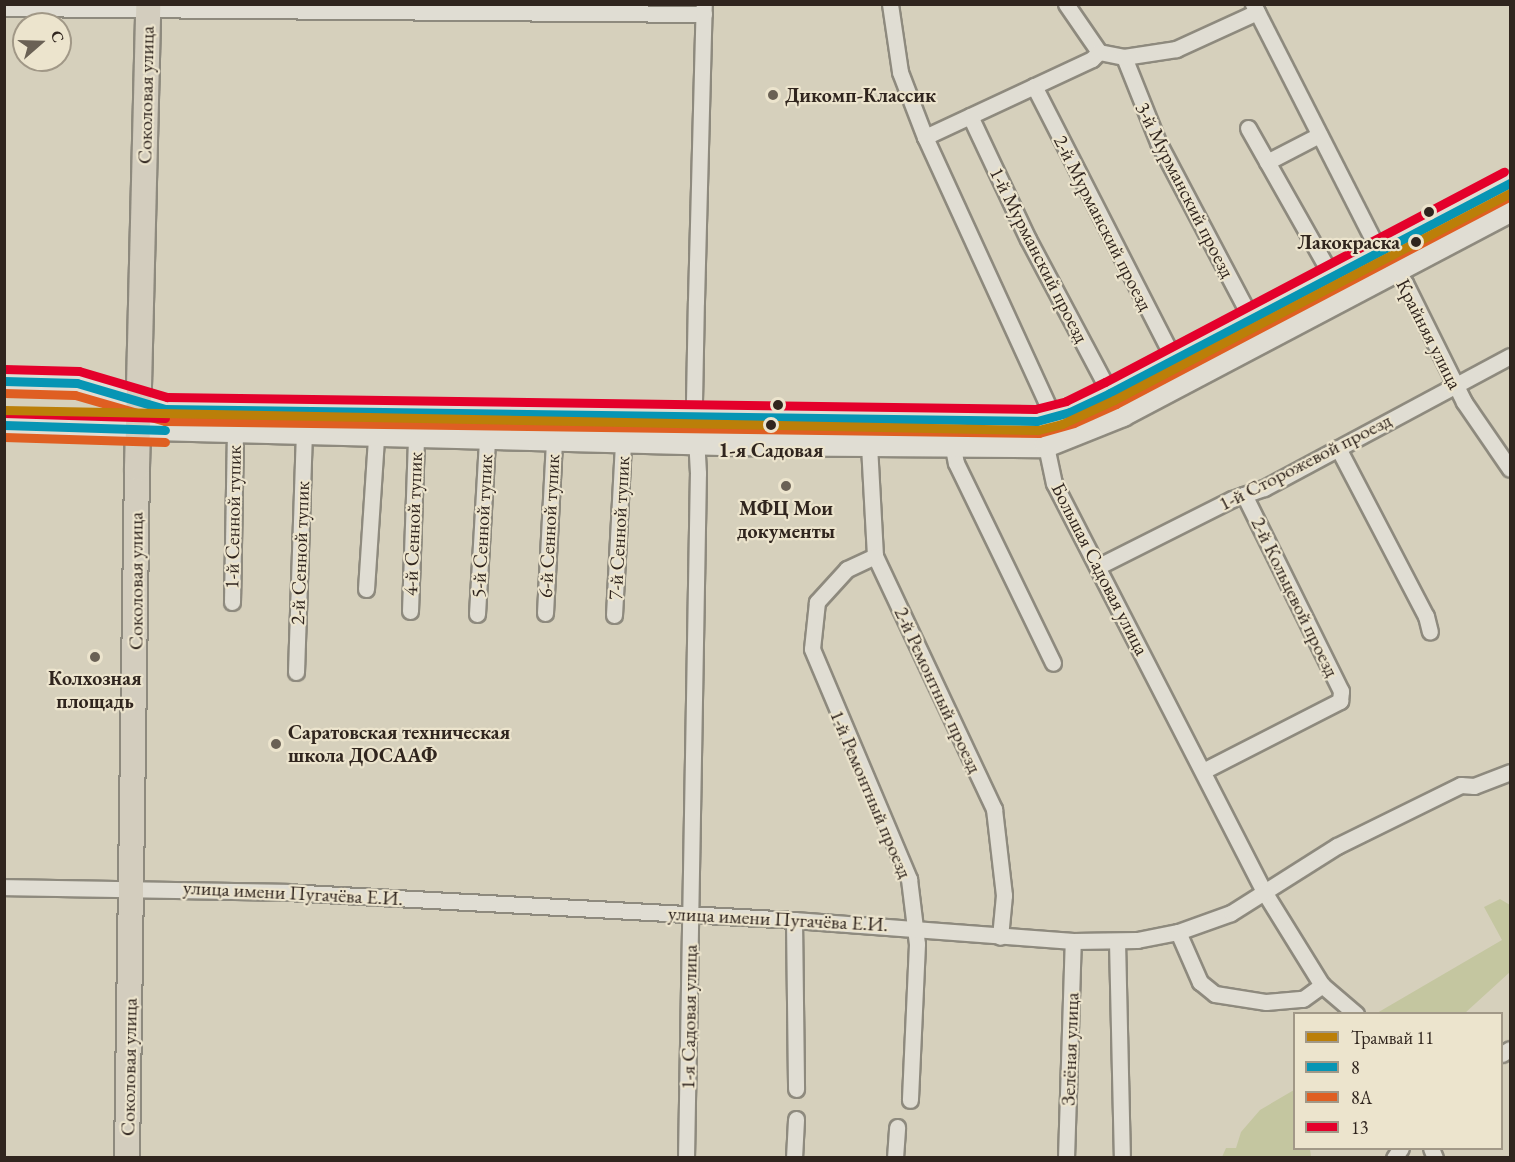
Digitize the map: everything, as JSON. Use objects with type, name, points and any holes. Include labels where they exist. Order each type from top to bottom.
[{"type":"main road","name":"Соколовая улица","points":[[127,1158],[138,430],[148,7]]},
{"type":"main road","points":[[4,381],[77,383],[165,409],[1018,423],[1053,417],[1110,393],[1333,278],[1510,183]]},
{"type":"main road","points":[[4,425],[304,435],[697,443],[953,448],[1046,446],[1123,416],[1510,211]]},
{"type":"street","points":[[890,4],[900,72],[925,137],[1053,417]]},
{"type":"street","points":[[1066,4],[1099,52],[1124,57],[1176,49],[1255,8]]},
{"type":"street","points":[[4,8],[704,9]]},
{"type":"street","name":"Крайняя улица","points":[[1255,8],[1319,135],[1382,252],[1396,271],[1455,385],[1484,436],[1510,469]]},
{"type":"street","name":"1-я Садовая улица","points":[[686,1158],[697,443],[695,417],[704,9]]},
{"type":"street","points":[[925,137],[1092,59],[1099,52]]},
{"type":"street","name":"3-й Мурманский проезд","points":[[1124,57],[1158,142],[1252,320]]},
{"type":"street","name":"2-й Мурманский проезд","points":[[1034,86],[1174,360]]},
{"type":"street","name":"1-й Мурманский проезд","points":[[970,116],[1023,229],[1110,393]]},
{"type":"street","points":[[1248,128],[1333,278]]},
{"type":"street","points":[[1267,162],[1319,135]]},
{"type":"street","name":"1-й Сторожевой проезд","points":[[1099,566],[1338,448],[1510,356]]},
{"type":"street","name":"Большая Садовая улица","points":[[1053,417],[1046,446],[1054,483],[1204,770],[1263,890],[1322,985],[1354,1012]]},
{"type":"street","name":"1-й Сенной тупик","points":[[232,603],[234,432]]},
{"type":"street","name":"2-й Сенной тупик","points":[[296,672],[304,435]]},
{"type":"street","points":[[366,589],[376,436]]},
{"type":"street","name":"4-й Сенной тупик","points":[[410,611],[416,437]]},
{"type":"street","name":"5-й Сенной тупик","points":[[477,614],[487,438]]},
{"type":"street","name":"6-й Сенной тупик","points":[[545,613],[554,440]]},
{"type":"street","name":"7-й Сенной тупик","points":[[614,615],[623,441]]},
{"type":"street","name":"2-й Ремонтный проезд","points":[[869,445],[874,556],[994,808],[1004,895],[1000,937]]},
{"type":"street","points":[[953,448],[956,463],[1053,663]]},
{"type":"street","points":[[1338,448],[1426,616],[1430,632]]},
{"type":"street","name":"2-й Кольцевой проезд","points":[[1204,770],[1340,701],[1341,691],[1244,495]]},
{"type":"street","name":"1-й Ремонтный проезд","points":[[874,556],[847,569],[817,602],[812,649],[909,879],[913,927],[917,944],[910,1100]]},
{"type":"street","name":"улица имени Пугачёва Е.И.","points":[[4,887],[132,887],[344,895],[913,927],[1000,937],[1117,941],[1178,932],[1231,913],[1263,890],[1337,846],[1461,785],[1474,786],[1510,772]]},
{"type":"street","points":[[794,920],[796,1089]]},
{"type":"street","points":[[1178,932],[1200,982],[1215,994],[1266,1002],[1303,999],[1322,985]]},
{"type":"street","name":"Зелёная улица","points":[[1066,1158],[1073,941]]},
{"type":"street","points":[[1117,941],[1122,1158]]},
{"type":"street","points":[[794,1158],[796,1119]]},
{"type":"street","points":[[895,1158],[897,1127]]},
{"type":"green space","points":[[1500,899],[1510,905],[1510,972],[1466,1012],[1379,1012],[1502,940],[1484,907]]},
{"type":"green space","points":[[1293,1091],[1293,1150],[1310,1150],[1311,1157],[1222,1157],[1226,1148],[1236,1148],[1241,1132],[1260,1110]]},
{"type":"tram line","name":"11","points":[[4,410],[1038,430],[1062,424],[1114,400],[1510,193]]},
{"type":"transit line","name":"13","points":[[4,369],[79,371],[167,397],[1035,409],[1066,401],[1105,382],[1504,172]]},
{"type":"transit line","name":"8","points":[[4,381],[77,383],[165,409],[1037,421],[1070,412],[1110,393],[1510,183]]},
{"type":"transit line","name":"8А","points":[[4,393],[75,395],[165,421],[1039,433],[1074,423],[1116,404],[1510,196]]},
{"type":"transit line","name":"13","points":[[4,413],[165,418]]},
{"type":"transit line","name":"8","points":[[4,425],[165,430]]},
{"type":"transit line","name":"8А","points":[[4,437],[165,442]]},
{"type":"place","name":"Дикомп-Классик","points":[[773,95]]},
{"type":"place","name":"Лакокраска","points":[[1416,242]]},
{"type":"place","name":"1-я Садовая","points":[[771,425]]},
{"type":"place","name":"МФЦ Мои документы","points":[[786,486]]},
{"type":"place","name":"Колхозная площадь","points":[[95,657]]},
{"type":"place","name":"Саратовская техническая школа ДОСААФ","points":[[276,744]]}]
